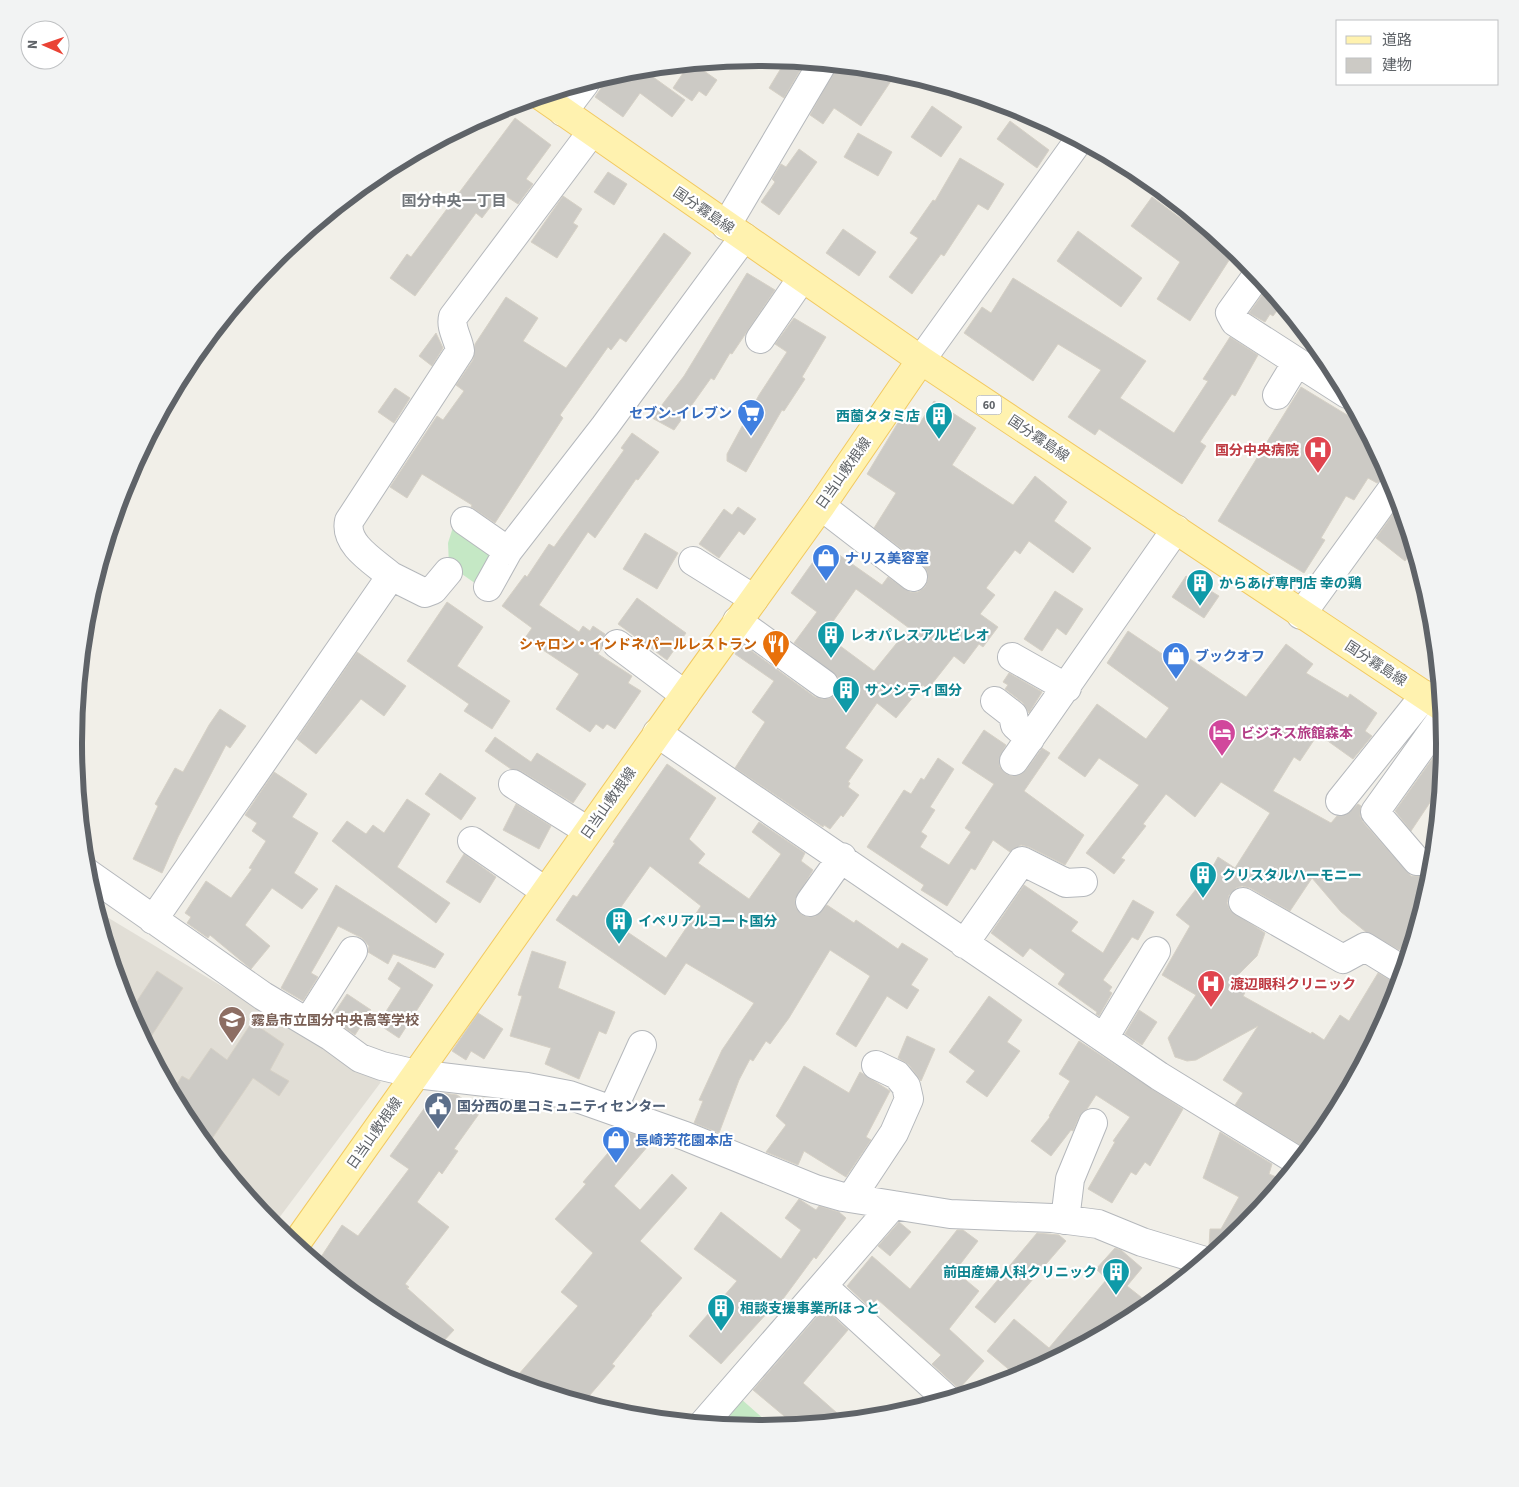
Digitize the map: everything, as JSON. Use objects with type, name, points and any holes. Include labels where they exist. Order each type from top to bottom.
[{"type":"main road","name":"国分霧島線","points":[[547,100],[591,133],[921,360],[1176,529],[1301,615],[1434,701]]},
{"type":"main road","name":"日当山敷根線","points":[[299,1240],[657,733],[821,506],[921,360]]},
{"type":"street","points":[[488,587],[508,551],[605,426],[735,231],[819,69]]},
{"type":"street","points":[[563,112],[579,90]]},
{"type":"street","points":[[448,572],[433,590],[425,593],[392,576],[352,541],[348,531],[349,521],[460,351],[459,342],[452,323],[453,317],[591,133]]},
{"type":"street","points":[[921,360],[1075,145]]},
{"type":"street","points":[[760,339],[802,278]]},
{"type":"street","points":[[1253,281],[1230,313],[1236,322],[1334,386]]},
{"type":"street","points":[[1277,395],[1297,362]]},
{"type":"street","points":[[1301,615],[1388,493]]},
{"type":"street","points":[[821,506],[913,577]]},
{"type":"street","points":[[465,522],[508,551]]},
{"type":"street","points":[[1014,761],[1176,529]]},
{"type":"street","points":[[693,561],[754,599]]},
{"type":"street","points":[[153,920],[392,576]]},
{"type":"street","points":[[737,621],[824,684]]},
{"type":"street","points":[[617,644],[685,694]]},
{"type":"street","points":[[1012,657],[1066,688]]},
{"type":"street","points":[[1340,801],[1434,701]]},
{"type":"street","points":[[995,702],[1013,715],[1015,725],[1030,739]]},
{"type":"street","points":[[1417,861],[1375,812],[1436,726]]},
{"type":"street","points":[[657,733],[842,857],[964,944],[1159,1076],[1294,1159]]},
{"type":"street","points":[[513,784],[588,831]]},
{"type":"street","points":[[472,840],[545,891]]},
{"type":"street","points":[[810,902],[842,857]]},
{"type":"street","points":[[964,944],[1022,861],[1066,883],[1083,882]]},
{"type":"street","points":[[96,879],[263,996],[308,1022],[360,1058],[416,1074],[508,1085],[569,1095],[613,1109],[815,1189],[851,1198],[950,1214],[1065,1220],[1098,1224],[1142,1242],[1199,1259]]},
{"type":"street","points":[[1243,902],[1343,959],[1365,947],[1398,968]]},
{"type":"street","points":[[308,1022],[354,951]]},
{"type":"street","points":[[1104,1038],[1156,951]]},
{"type":"street","points":[[613,1109],[642,1045]]},
{"type":"street","points":[[851,1198],[894,1133],[909,1099],[906,1086],[897,1075],[876,1065]]},
{"type":"street","points":[[1065,1220],[1070,1179],[1093,1123]]},
{"type":"street","points":[[708,1418],[824,1287],[893,1205]]},
{"type":"street","points":[[824,1287],[943,1396]]},
{"type":"shaded area","name":"霧島市立国分中央高等学校","points":[[104,915],[381,1082],[278,1219],[250,1190],[222,1156],[196,1120],[173,1082],[152,1043],[134,1003],[118,961]]},
{"type":"green space","points":[[454,524],[497,558],[479,586],[449,565],[448,543]]},
{"type":"green space","points":[[740,1398],[766,1421],[760,1421],[722,1419]]},
{"type":"building","points":[[782,67],[802,68],[784,98],[769,88]]},
{"type":"building","points":[[702,69],[717,80],[706,96],[699,91],[692,101],[673,88],[684,71]]},
{"type":"building","points":[[834,71],[886,78],[891,81],[861,126],[834,108],[823,124],[810,115]]},
{"type":"building","points":[[651,75],[685,100],[672,117],[640,93],[623,117],[595,97],[604,84]]},
{"type":"building","points":[[932,106],[962,127],[941,157],[911,137]]},
{"type":"building","points":[[515,118],[551,145],[526,179],[533,184],[518,204],[501,193],[482,218],[476,213],[415,296],[390,278],[407,254],[411,257]]},
{"type":"building","points":[[1010,121],[1049,150],[1037,168],[997,139]]},
{"type":"building","points":[[858,133],[892,152],[878,176],[844,157]]},
{"type":"building","points":[[799,149],[817,162],[779,215],[761,202],[775,182],[772,179],[781,164],[786,167]]},
{"type":"building","points":[[960,158],[1004,184],[988,210],[978,204],[944,256],[941,254],[912,294],[889,277],[918,238],[910,233],[933,200],[935,201]]},
{"type":"building","points":[[608,172],[627,184],[614,205],[594,192]]},
{"type":"building","points":[[563,196],[582,209],[573,223],[578,226],[557,258],[531,242]]},
{"type":"building","points":[[1152,197],[1199,232],[1201,230],[1231,258],[1190,321],[1157,299],[1180,262],[1131,226]]},
{"type":"building","points":[[843,229],[876,252],[859,276],[826,253]]},
{"type":"building","points":[[1078,231],[1142,278],[1121,307],[1057,261]]},
{"type":"building","points":[[664,233],[691,253],[626,342],[620,338],[611,350],[608,347],[560,415],[563,418],[495,523],[471,507],[472,505],[422,474],[407,498],[390,487],[437,416],[443,420],[464,391],[456,385],[473,360],[475,344],[506,297],[538,318],[523,341],[566,368]]},
{"type":"building","points":[[747,273],[775,290],[732,354],[730,353],[714,380],[711,378],[674,430],[652,418],[684,376]]},
{"type":"building","points":[[1013,278],[1146,361],[1120,398],[1174,433],[1208,381],[1203,379],[1230,337],[1258,355],[1235,396],[1232,394],[1200,442],[1206,446],[1182,484],[1099,429],[1095,435],[1068,417],[1101,370],[1058,344],[1033,381],[964,333],[982,307],[991,313]]},
{"type":"building","points":[[1264,292],[1279,309],[1273,316],[1270,314],[1265,322],[1249,313]]},
{"type":"building","points":[[794,318],[826,337],[802,377],[805,379],[784,411],[782,410],[746,472],[727,461],[727,454],[759,395],[787,352],[775,344]]},
{"type":"building","points":[[436,333],[443,348],[432,366],[419,356]]},
{"type":"building","points":[[1301,387],[1353,417],[1382,477],[1377,483],[1368,478],[1354,500],[1346,496],[1321,538],[1325,540],[1304,573],[1218,521]]},
{"type":"building","points":[[395,388],[410,398],[394,423],[378,412]]},
{"type":"building","points":[[934,401],[976,428],[952,465],[1013,505],[1035,476],[1067,502],[1054,521],[1091,548],[1073,573],[1029,541],[1020,554],[1015,550],[986,588],[995,595],[980,614],[998,627],[983,647],[979,644],[964,664],[954,656],[928,689],[923,685],[896,718],[877,703],[845,748],[863,760],[848,782],[850,783],[848,787],[859,795],[843,817],[841,815],[830,829],[824,825],[823,827],[735,768],[765,722],[752,712],[774,681],[735,654],[742,644],[815,697],[822,699],[830,698],[837,693],[840,685],[838,677],[794,643],[817,612],[791,593],[825,545],[882,585],[888,577],[910,592],[918,592],[925,587],[928,579],[927,571],[923,565],[874,528],[896,493],[867,474],[902,416],[918,426]],"holes":[[[856,589],[909,628],[874,671],[824,634]]]},
{"type":"building","points":[[632,433],[659,452],[638,480],[636,479],[595,538],[588,532],[539,605],[579,632],[583,626],[590,631],[593,626],[605,634],[602,648],[598,654],[632,676],[628,683],[641,691],[615,729],[607,724],[603,729],[596,724],[590,732],[556,709],[579,674],[525,638],[532,628],[502,606],[525,575],[527,577],[549,544],[554,547],[624,450],[621,448]]},
{"type":"building","points":[[738,507],[756,519],[744,535],[739,531],[719,558],[699,544],[724,509],[732,515]]},
{"type":"building","points":[[1395,511],[1410,555],[1405,561],[1376,538]]},
{"type":"building","points":[[645,533],[678,553],[657,589],[623,569]]},
{"type":"building","name":"からあげ専門店 幸の鶏","points":[[1186,576],[1219,596],[1204,618],[1172,597]]},
{"type":"building","points":[[1055,591],[1083,609],[1066,635],[1057,628],[1042,651],[1024,639]]},
{"type":"building","points":[[637,598],[686,633],[667,660],[618,624]]},
{"type":"building","points":[[447,602],[483,627],[457,666],[510,701],[492,729],[464,711],[469,704],[407,661]]},
{"type":"building","points":[[1128,631],[1183,668],[1190,659],[1246,697],[1286,644],[1313,664],[1306,673],[1348,698],[1350,694],[1377,713],[1365,731],[1372,736],[1353,759],[1318,734],[1300,761],[1294,757],[1273,791],[1331,823],[1337,816],[1346,815],[1358,804],[1361,806],[1360,816],[1363,822],[1411,876],[1424,874],[1407,940],[1399,950],[1366,932],[1341,912],[1312,878],[1290,911],[1250,888],[1242,886],[1236,888],[1229,895],[1227,903],[1230,910],[1265,933],[1257,956],[1238,975],[1251,983],[1243,996],[1311,1034],[1312,1032],[1324,1040],[1340,1015],[1349,1021],[1378,973],[1393,982],[1367,1043],[1346,1082],[1323,1120],[1303,1147],[1235,1105],[1243,1093],[1223,1080],[1258,1026],[1196,1060],[1187,1061],[1175,1057],[1168,1038],[1196,995],[1162,975],[1190,926],[1176,915],[1200,884],[1194,880],[1204,864],[1212,868],[1218,857],[1235,868],[1270,813],[1221,782],[1195,817],[1166,794],[1143,824],[1146,826],[1121,858],[1125,860],[1114,874],[1086,853],[1139,785],[1099,758],[1085,777],[1058,758],[1097,704],[1146,739],[1169,708],[1107,663]]},
{"type":"building","points":[[357,652],[406,686],[384,716],[361,699],[316,754],[297,739]]},
{"type":"building","points":[[1009,673],[1042,692],[1029,713],[1023,703],[1005,689],[1008,685],[1003,682]]},
{"type":"building","points":[[220,709],[246,726],[230,748],[226,745],[178,837],[162,873],[133,859],[158,806],[155,804],[175,768],[183,772]]},
{"type":"building","points":[[984,730],[1006,745],[999,759],[1000,767],[1005,773],[1012,776],[1020,775],[1026,770],[1042,748],[1050,753],[1024,791],[1084,835],[1065,865],[1021,845],[1010,852],[993,840],[975,870],[971,868],[947,906],[921,890],[924,885],[867,847],[904,790],[911,794],[921,778],[924,780],[938,758],[954,769],[930,807],[935,810],[921,832],[927,836],[920,847],[949,865],[971,832],[965,828],[994,784],[962,763]]},
{"type":"building","points":[[495,737],[531,762],[537,753],[586,784],[573,803],[521,771],[511,769],[485,751]]},
{"type":"building","points":[[1437,753],[1434,796],[1411,831],[1395,811]]},
{"type":"building","points":[[667,764],[716,798],[689,839],[705,854],[698,863],[749,899],[781,854],[752,832],[759,822],[805,853],[801,861],[813,870],[795,900],[796,908],[801,914],[808,917],[816,916],[827,905],[854,923],[856,920],[898,949],[902,943],[928,959],[911,985],[919,990],[907,1009],[887,996],[856,1047],[836,1034],[870,976],[830,950],[789,1018],[770,1044],[766,1041],[753,1061],[750,1059],[739,1080],[719,1133],[694,1123],[703,1101],[699,1100],[722,1050],[754,1003],[686,963],[665,995],[556,920],[573,895],[577,897],[615,843],[613,842]],"holes":[[[650,866],[701,906],[666,958],[611,921]]]},
{"type":"building","points":[[274,772],[307,794],[292,817],[318,833],[294,873],[318,889],[302,909],[272,888],[245,925],[270,946],[251,969],[210,935],[208,938],[187,923],[191,917],[185,913],[206,881],[231,898],[252,869],[249,868],[266,841],[252,831],[257,823],[245,815]]},
{"type":"building","points":[[440,773],[476,798],[461,820],[425,794]]},
{"type":"building","points":[[407,799],[430,814],[397,867],[450,903],[436,923],[332,841],[347,821],[366,834],[373,825],[384,833]]},
{"type":"building","points":[[516,804],[551,826],[539,849],[503,830]]},
{"type":"building","points":[[464,854],[496,877],[480,903],[446,882]]},
{"type":"building","points":[[336,885],[444,954],[435,968],[393,954],[388,964],[368,952],[369,946],[362,938],[338,926],[311,973],[318,977],[303,1001],[281,988]]},
{"type":"building","points":[[1024,885],[1078,922],[1071,931],[1103,953],[1133,900],[1154,912],[1138,940],[1132,937],[1103,980],[1112,987],[1109,991],[1112,993],[1099,1016],[1096,1014],[1097,1012],[1058,984],[1065,974],[1030,948],[1023,957],[991,933]]},
{"type":"building","points":[[532,951],[566,962],[558,988],[615,1012],[606,1034],[599,1031],[579,1079],[545,1064],[551,1048],[510,1036],[522,996],[518,995]]},
{"type":"building","points":[[398,962],[433,985],[399,1038],[378,1024],[401,988],[388,979]]},
{"type":"building","points":[[157,971],[183,988],[150,1038],[135,1004]]},
{"type":"building","points":[[347,994],[371,1010],[355,1035],[331,1018]]},
{"type":"building","points":[[989,996],[1022,1020],[1007,1042],[1020,1051],[987,1097],[966,1082],[975,1071],[949,1052]]},
{"type":"building","points":[[1139,1010],[1157,1022],[1142,1045],[1125,1034]]},
{"type":"building","points":[[478,1013],[503,1029],[484,1059],[471,1051],[466,1060],[452,1051]]},
{"type":"building","points":[[252,1022],[284,1044],[270,1070],[289,1081],[279,1096],[253,1078],[211,1140],[176,1086],[182,1076],[189,1080],[211,1048],[227,1060]]},
{"type":"building","points":[[907,1036],[935,1049],[921,1081],[909,1065],[898,1058]]},
{"type":"building","points":[[1079,1041],[1183,1109],[1150,1166],[1145,1162],[1136,1175],[1131,1172],[1112,1203],[1088,1189],[1115,1142],[1113,1141],[1130,1117],[1096,1095],[1079,1117],[1073,1131],[1071,1130],[1051,1156],[1031,1141],[1050,1117],[1070,1081],[1059,1074]]},
{"type":"building","points":[[804,1066],[849,1093],[860,1072],[890,1091],[866,1137],[871,1140],[846,1177],[804,1151],[798,1165],[766,1152],[786,1125],[776,1116]]},
{"type":"building","points":[[436,1092],[457,1095],[481,1111],[454,1149],[458,1151],[442,1174],[439,1171],[417,1202],[449,1227],[405,1284],[409,1287],[407,1288],[454,1330],[443,1342],[383,1307],[347,1281],[349,1279],[320,1259],[342,1225],[358,1236],[409,1169],[390,1156]]},
{"type":"building","points":[[626,1132],[634,1134],[648,1146],[614,1186],[640,1210],[672,1174],[687,1188],[640,1241],[682,1278],[651,1314],[612,1364],[615,1366],[587,1399],[518,1376],[578,1306],[561,1292],[593,1253],[555,1219],[586,1184],[583,1182]]},
{"type":"building","points":[[1220,1132],[1272,1164],[1269,1174],[1279,1178],[1212,1248],[1209,1246],[1210,1229],[1221,1229],[1239,1197],[1203,1178]]},
{"type":"building","points":[[799,1199],[816,1210],[819,1206],[839,1212],[846,1218],[816,1259],[814,1257],[772,1314],[769,1311],[721,1364],[689,1336],[737,1281],[694,1249],[721,1212],[781,1259],[801,1230],[785,1218]]},
{"type":"building","points":[[899,1222],[911,1232],[890,1256],[878,1246]]},
{"type":"building","points":[[957,1230],[963,1230],[978,1241],[955,1271],[979,1291],[949,1329],[984,1361],[959,1389],[932,1364],[941,1355],[877,1299],[870,1308],[847,1286],[872,1256],[910,1289]]},
{"type":"building","points":[[1037,1233],[1059,1235],[1066,1241],[995,1323],[975,1307]]},
{"type":"building","name":"前田産婦人科クリニック","points":[[1115,1248],[1121,1250],[1142,1268],[1127,1286],[1145,1300],[1098,1330],[1059,1351],[1012,1372],[987,1351],[1014,1319],[1049,1348],[1107,1279],[1096,1269]]},
{"type":"building","points":[[826,1310],[848,1330],[803,1383],[840,1416],[788,1420],[753,1390],[819,1314],[821,1316]]},
{"type":"place","name":"セブン-イレブン","points":[[751,437]]},
{"type":"place","name":"西薗タタミ店","points":[[939,440]]},
{"type":"place","name":"国分中央病院","points":[[1318,474]]},
{"type":"place","name":"ナリス美容室","points":[[826,582]]},
{"type":"place","name":"からあげ専門店 幸の鶏","points":[[1200,607]]},
{"type":"place","name":"レオパレスアルビレオ","points":[[831,659]]},
{"type":"place","name":"シャロン・インドネパールレストラン","points":[[776,668]]},
{"type":"place","name":"ブックオフ","points":[[1176,680]]},
{"type":"place","name":"サンシティ国分","points":[[846,714]]},
{"type":"place","name":"ビジネス旅館森本","points":[[1222,757]]},
{"type":"place","name":"クリスタルハーモニー","points":[[1203,899]]},
{"type":"place","name":"イペリアルコート国分","points":[[619,945]]},
{"type":"place","name":"渡辺眼科クリニック","points":[[1211,1008]]},
{"type":"place","name":"霧島市立国分中央高等学校","points":[[232,1044]]},
{"type":"place","name":"国分西の里コミュニティセンター","points":[[438,1130]]},
{"type":"place","name":"長崎芳花園本店","points":[[616,1164]]},
{"type":"place","name":"前田産婦人科クリニック","points":[[1116,1296]]},
{"type":"place","name":"相談支援事業所ほっと","points":[[721,1332]]},
{"type":"district","name":"国分中央一丁目","points":[[454,201]]}]
